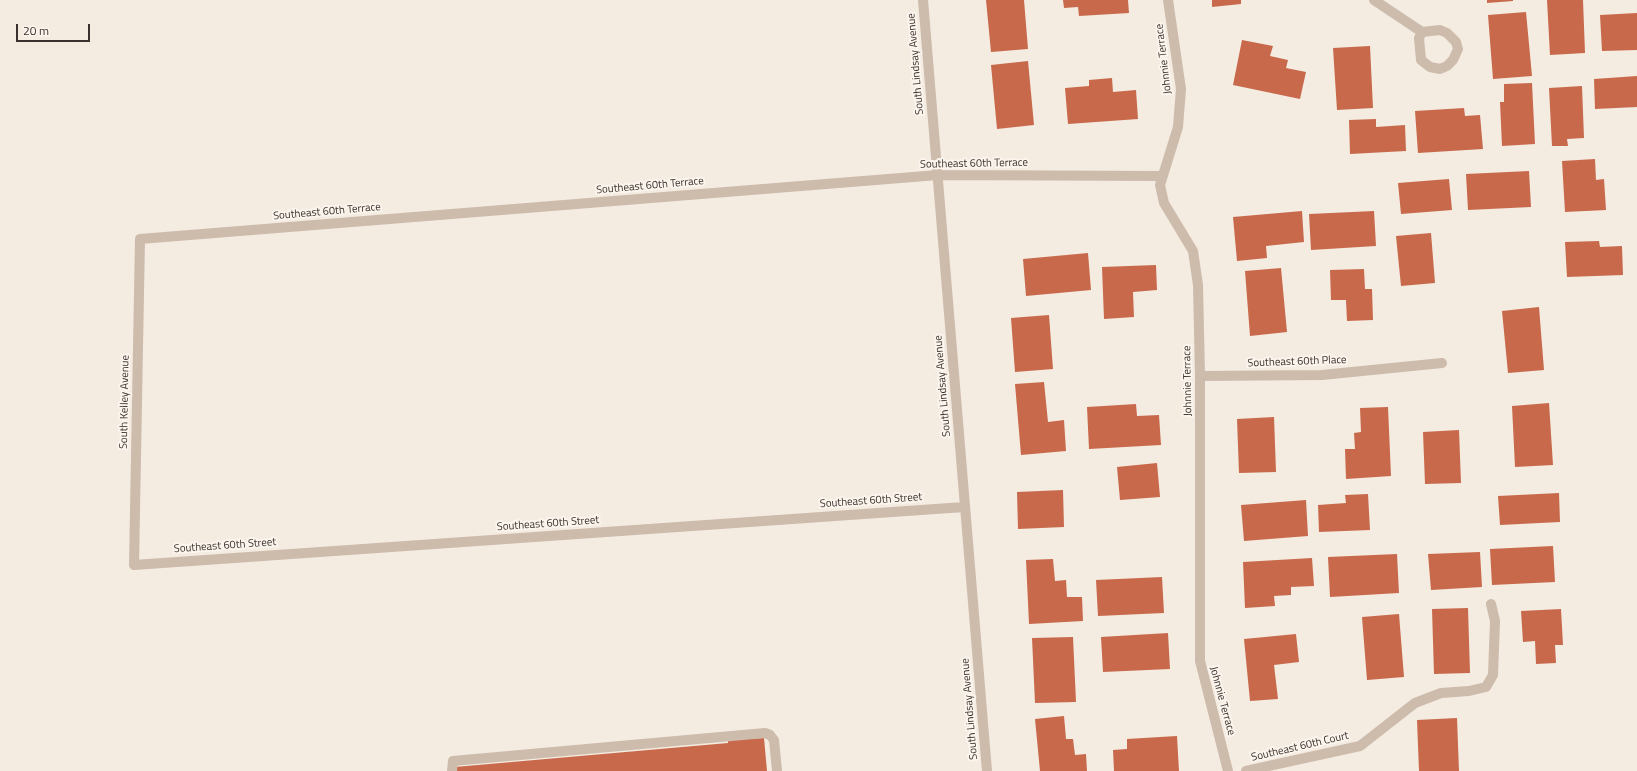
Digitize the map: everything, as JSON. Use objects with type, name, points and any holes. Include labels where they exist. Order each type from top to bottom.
[{"type":"street","name":"South Lindsay Avenue","points":[[923,0],[987,771]]},
{"type":"street","name":"Johnnie Terrace","points":[[1168,0],[1181,89],[1178,127],[1160,185],[1164,203],[1193,251],[1198,284],[1200,376],[1200,661],[1228,771]]},
{"type":"street","points":[[1374,0],[1422,32]]},
{"type":"street","name":"Southeast 60th Terrace","points":[[140,239],[938,175],[1162,176]]},
{"type":"street","name":"South Kelley Avenue","points":[[134,565],[140,239]]},
{"type":"street","name":"Southeast 60th Place","points":[[1200,376],[1322,375],[1442,363]]},
{"type":"street","name":"Southeast 60th Street","points":[[134,565],[964,507]]},
{"type":"street","name":"Southeast 60th Court","points":[[1246,771],[1360,746],[1415,703],[1441,694],[1469,691],[1486,687],[1493,675],[1495,621],[1491,604]]},
{"type":"street","points":[[452,771],[453,760],[765,732],[774,740],[777,771]]},
{"type":"building","points":[[986,0],[1024,0],[1028,49],[991,52]]},
{"type":"building","points":[[1063,0],[1128,0],[1129,13],[1079,16],[1078,7],[1064,8]]},
{"type":"building","points":[[1212,0],[1241,0],[1241,4],[1212,7]]},
{"type":"building","points":[[1487,0],[1513,0],[1513,1],[1487,3]]},
{"type":"building","points":[[1547,0],[1583,0],[1585,53],[1550,55]]},
{"type":"building","points":[[1526,12],[1532,76],[1493,79],[1488,15]]},
{"type":"building","points":[[1637,13],[1637,50],[1602,51],[1600,15]]},
{"type":"building","points":[[1242,40],[1273,46],[1270,56],[1288,60],[1286,68],[1306,72],[1300,99],[1233,85]]},
{"type":"building","points":[[1370,46],[1373,108],[1337,110],[1333,48]]},
{"type":"building","points":[[1028,61],[1034,125],[997,129],[991,65]]},
{"type":"building","points":[[1637,76],[1637,107],[1595,109],[1594,79]]},
{"type":"building","points":[[1112,78],[1113,92],[1136,90],[1138,119],[1068,124],[1065,88],[1089,86],[1089,80]]},
{"type":"building","points":[[1532,83],[1535,144],[1502,146],[1500,102],[1504,102],[1504,84]]},
{"type":"building","points":[[1582,86],[1584,138],[1567,139],[1568,146],[1552,146],[1549,88]]},
{"type":"building","points":[[1464,108],[1465,116],[1480,115],[1483,149],[1418,153],[1415,111]]},
{"type":"building","points":[[1376,119],[1376,127],[1405,125],[1406,151],[1350,154],[1349,120]]},
{"type":"building","points":[[1595,159],[1596,180],[1604,179],[1606,210],[1565,212],[1562,161]]},
{"type":"building","points":[[1529,171],[1531,207],[1468,210],[1466,174]]},
{"type":"building","points":[[1449,179],[1452,210],[1401,214],[1398,183]]},
{"type":"building","points":[[1302,211],[1304,242],[1266,246],[1267,258],[1237,261],[1233,217]]},
{"type":"building","points":[[1374,211],[1376,246],[1311,250],[1309,214]]},
{"type":"building","points":[[1431,233],[1435,283],[1401,286],[1396,236]]},
{"type":"building","points":[[1599,241],[1600,247],[1622,246],[1623,275],[1567,277],[1565,242]]},
{"type":"building","points":[[1088,253],[1091,290],[1026,296],[1023,259]]},
{"type":"building","points":[[1156,265],[1157,290],[1133,292],[1134,317],[1104,319],[1102,267]]},
{"type":"building","points":[[1281,268],[1287,332],[1250,336],[1245,271]]},
{"type":"building","points":[[1364,269],[1365,289],[1372,289],[1373,320],[1347,321],[1346,300],[1331,300],[1330,270]]},
{"type":"building","points":[[1539,307],[1544,370],[1508,373],[1502,311]]},
{"type":"building","points":[[1049,315],[1053,369],[1015,372],[1011,318]]},
{"type":"building","points":[[1044,382],[1048,422],[1064,420],[1066,451],[1021,455],[1015,384]]},
{"type":"building","points":[[1549,403],[1553,465],[1515,467],[1512,406]]},
{"type":"building","points":[[1136,404],[1137,416],[1159,415],[1161,445],[1089,449],[1087,407]]},
{"type":"building","points":[[1388,407],[1391,476],[1346,479],[1345,449],[1355,449],[1354,433],[1361,432],[1360,408]]},
{"type":"building","points":[[1274,417],[1276,472],[1239,473],[1237,419]]},
{"type":"building","points":[[1459,430],[1461,483],[1425,484],[1423,432]]},
{"type":"building","points":[[1157,463],[1160,497],[1120,500],[1117,467]]},
{"type":"building","points":[[1063,490],[1064,527],[1018,529],[1017,492]]},
{"type":"building","points":[[1559,493],[1560,522],[1500,525],[1498,496]]},
{"type":"building","points":[[1368,494],[1370,530],[1319,532],[1318,505],[1346,503],[1345,495]]},
{"type":"building","points":[[1306,500],[1308,536],[1244,541],[1241,505]]},
{"type":"building","points":[[1553,546],[1555,582],[1492,585],[1490,549]]},
{"type":"building","points":[[1480,552],[1482,587],[1431,590],[1428,554]]},
{"type":"building","points":[[1397,554],[1399,593],[1330,597],[1328,557]]},
{"type":"building","points":[[1312,558],[1314,586],[1291,587],[1291,595],[1274,596],[1275,606],[1245,608],[1243,562]]},
{"type":"building","points":[[1053,559],[1055,581],[1066,580],[1067,597],[1082,597],[1083,621],[1029,624],[1026,560]]},
{"type":"building","points":[[1162,577],[1164,613],[1098,616],[1096,580]]},
{"type":"building","points":[[1468,608],[1470,673],[1434,674],[1432,609]]},
{"type":"building","points":[[1561,609],[1563,645],[1555,645],[1556,663],[1536,664],[1535,641],[1523,642],[1521,611]]},
{"type":"building","points":[[1399,614],[1404,677],[1367,680],[1362,617]]},
{"type":"building","points":[[1168,633],[1170,669],[1103,672],[1101,637]]},
{"type":"building","points":[[1296,634],[1299,662],[1274,665],[1278,699],[1250,701],[1244,639]]},
{"type":"building","points":[[1073,637],[1076,702],[1035,703],[1032,638]]},
{"type":"building","points":[[1064,716],[1066,739],[1073,739],[1075,755],[1086,754],[1087,771],[1040,771],[1035,719]]},
{"type":"building","points":[[1457,718],[1459,771],[1419,771],[1417,720]]},
{"type":"building","points":[[1177,736],[1179,771],[1114,771],[1113,750],[1127,749],[1127,739]]},
{"type":"building","points":[[764,738],[767,771],[456,771],[455,767],[728,743],[728,740]]}]
